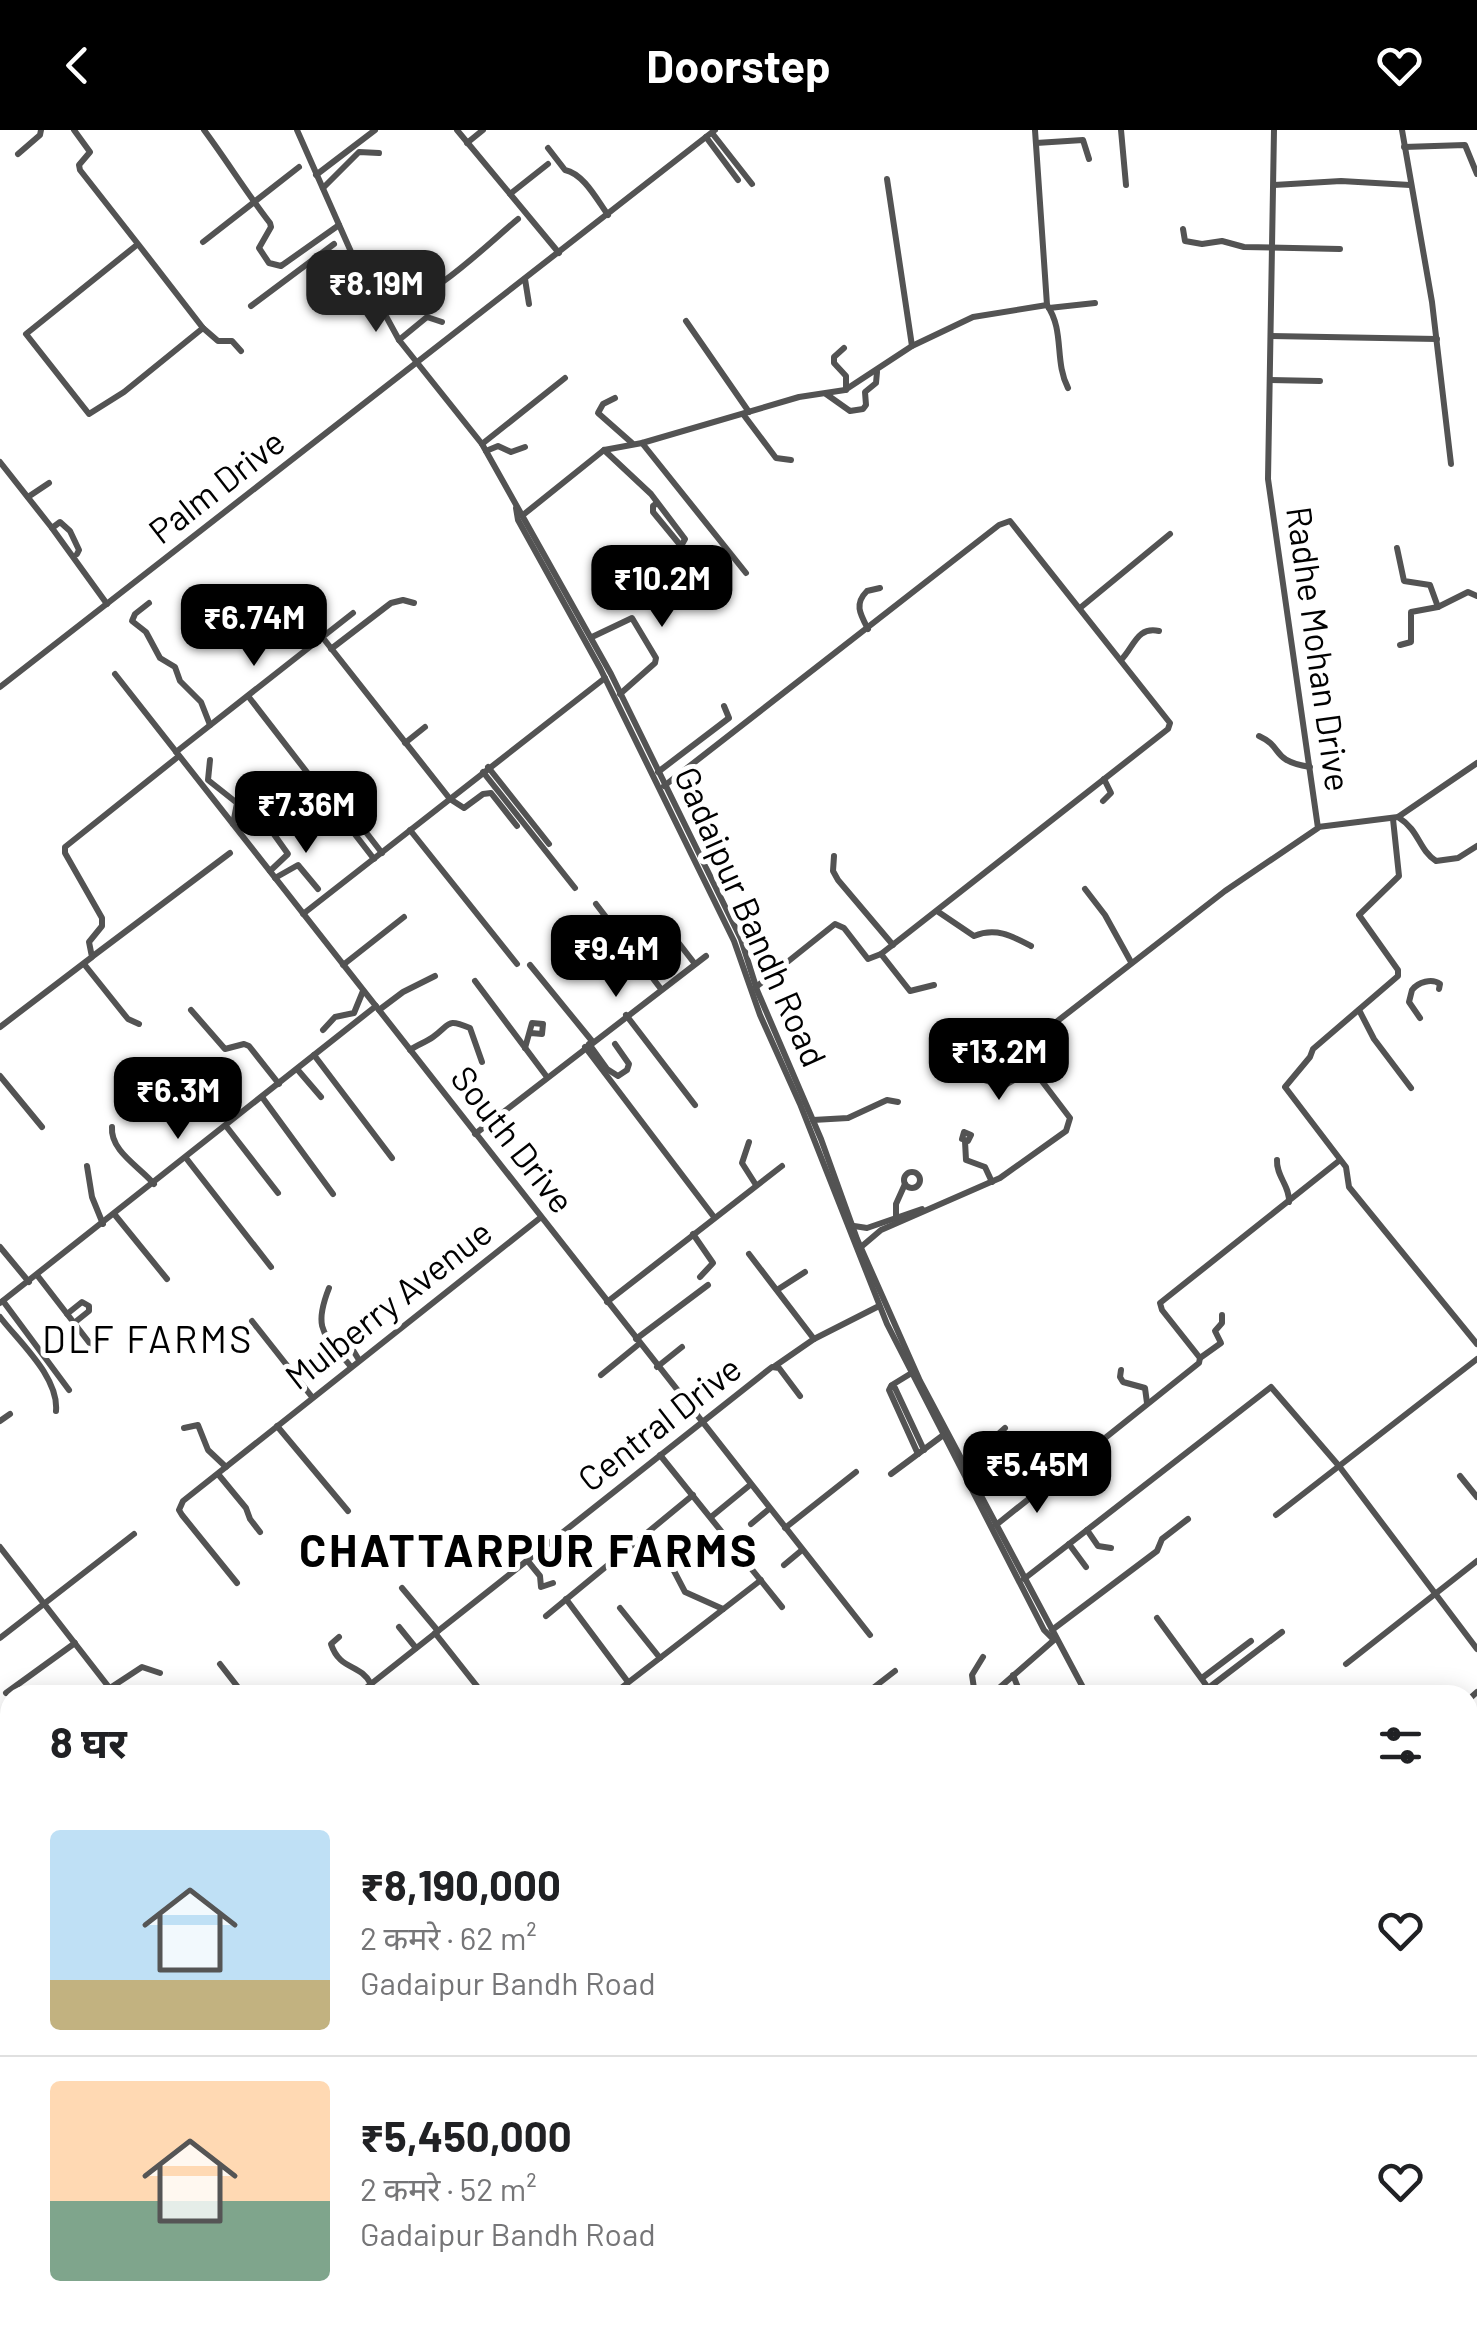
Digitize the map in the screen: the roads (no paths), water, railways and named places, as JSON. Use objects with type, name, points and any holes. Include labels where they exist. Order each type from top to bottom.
[{"type":"street","points":[[18,154],[40,136],[41,130]]},
{"type":"street","points":[[74,130],[90,152],[79,165],[80,170],[203,328],[218,342],[232,341],[240,351]]},
{"type":"street","points":[[204,130],[271,228],[261,242],[260,252],[290,277]]},
{"type":"street","name":"Gadaipur Bandh Road","points":[[297,130],[339,225],[399,340],[484,448],[592,638],[741,938],[756,988],[813,1120],[860,1247],[920,1381],[1081,1685]]},
{"type":"street","points":[[316,175],[375,130]]},
{"type":"street","points":[[457,130],[559,252]]},
{"type":"street","points":[[467,143],[483,130]]},
{"type":"street","points":[[1035,130],[1048,306],[1058,323],[1060,372],[1068,388]]},
{"type":"street","points":[[1121,130],[1126,185]]},
{"type":"street","name":"Radhe Mohan Drive","points":[[1032,1070],[1022,1055],[1024,1046],[1131,962],[1318,827],[1268,479],[1274,130]]},
{"type":"street","points":[[1402,130],[1437,340],[1451,464]]},
{"type":"street","points":[[711,133],[738,180]]},
{"type":"street","points":[[711,133],[752,184]]},
{"type":"street","name":"Palm Drive","points":[[0,687],[711,133]]},
{"type":"street","points":[[1036,144],[1084,140],[1089,160]]},
{"type":"street","points":[[1404,147],[1465,145],[1477,174]]},
{"type":"street","points":[[548,148],[565,170],[572,170],[608,216]]},
{"type":"street","points":[[322,188],[360,152],[379,153]]},
{"type":"street","points":[[510,194],[548,164]]},
{"type":"street","points":[[203,242],[299,167]]},
{"type":"street","points":[[888,179],[912,346]]},
{"type":"street","points":[[1274,185],[1341,181],[1410,185]]},
{"type":"street","points":[[380,264],[376,278],[384,298],[393,304],[404,304],[435,286],[518,219]]},
{"type":"street","points":[[281,266],[339,225]]},
{"type":"street","points":[[1183,228],[1183,237],[1190,243],[1222,241],[1244,247],[1340,249]]},
{"type":"street","points":[[138,244],[28,330],[28,338],[90,414],[124,392],[203,328]]},
{"type":"street","points":[[251,306],[334,244]]},
{"type":"street","points":[[360,268],[401,261]]},
{"type":"street","points":[[525,278],[529,304]]},
{"type":"street","points":[[524,515],[604,450],[799,397],[846,390],[912,346],[977,316],[1095,304]]},
{"type":"street","points":[[399,340],[427,316],[442,322]]},
{"type":"street","points":[[686,320],[776,458],[792,460]]},
{"type":"street","points":[[1271,336],[1437,340]]},
{"type":"street","points":[[844,348],[834,362],[846,376],[846,390]]},
{"type":"street","points":[[826,394],[850,411],[863,409],[865,392],[876,383],[878,370]]},
{"type":"street","points":[[484,448],[565,378]]},
{"type":"street","points":[[1270,380],[1320,381]]},
{"type":"street","points":[[615,398],[604,403],[598,414],[637,443],[746,574]]},
{"type":"street","points":[[484,448],[498,446],[510,452],[525,447]]},
{"type":"street","points":[[604,450],[657,503],[685,539],[683,545],[676,543],[654,514],[653,506],[657,503]]},
{"type":"street","points":[[0,462],[106,604]]},
{"type":"street","points":[[28,498],[49,483]]},
{"type":"street","points":[[516,506],[518,520],[605,678],[734,941],[760,1015],[910,1374],[1044,1630],[1056,1641],[1003,1685]]},
{"type":"street","points":[[664,786],[1010,521],[1170,725],[881,954],[868,959],[844,928],[834,924],[756,988]]},
{"type":"street","points":[[52,528],[60,522],[66,525],[79,550],[77,554]]},
{"type":"street","points":[[1080,608],[1170,534]]},
{"type":"street","points":[[1397,548],[1404,581],[1430,584],[1438,607]]},
{"type":"street","points":[[868,628],[858,610],[860,600],[869,589],[880,588]]},
{"type":"street","points":[[1400,645],[1411,642],[1411,613],[1438,607],[1465,593],[1476,593]]},
{"type":"street","points":[[331,649],[391,603],[414,603]]},
{"type":"street","points":[[150,604],[135,614],[132,621],[146,632],[160,658],[175,667],[180,681],[201,702],[210,725]]},
{"type":"street","points":[[139,1024],[128,1019],[89,960],[89,942],[102,926],[102,918],[65,847],[210,725],[353,613]]},
{"type":"street","points":[[592,638],[632,618],[656,658],[656,663],[620,694]]},
{"type":"street","points":[[1121,660],[1142,632],[1159,631]]},
{"type":"street","points":[[323,638],[450,799],[464,808],[483,794],[491,793],[517,826]]},
{"type":"street","name":"South Drive","points":[[115,674],[870,1635]]},
{"type":"street","points":[[304,914],[605,678]]},
{"type":"street","points":[[248,696],[374,859]]},
{"type":"street","points":[[658,772],[728,718],[724,706]]},
{"type":"street","points":[[405,743],[425,727]]},
{"type":"street","points":[[1260,736],[1268,740],[1284,761],[1310,767]]},
{"type":"street","points":[[210,760],[208,780],[236,803],[233,825]]},
{"type":"street","points":[[1318,827],[1396,818],[1477,763]]},
{"type":"street","points":[[486,770],[549,844]]},
{"type":"street","points":[[486,770],[575,888]]},
{"type":"street","points":[[1102,801],[1110,793],[1104,779]]},
{"type":"street","points":[[355,818],[382,853]]},
{"type":"street","points":[[1396,818],[1413,828],[1425,851],[1436,861],[1458,858],[1477,846]]},
{"type":"street","points":[[1396,818],[1400,876],[1358,916],[1399,973],[1414,986]]},
{"type":"street","points":[[410,830],[517,964]]},
{"type":"street","points":[[272,875],[288,854],[273,833]]},
{"type":"street","points":[[0,1026],[230,853]]},
{"type":"street","points":[[834,856],[832,871],[838,880],[893,944]]},
{"type":"street","points":[[272,875],[298,864],[318,889]]},
{"type":"street","points":[[1085,888],[1111,924],[1131,962]]},
{"type":"street","points":[[596,904],[661,988]]},
{"type":"street","points":[[936,910],[974,936],[986,931],[1001,932],[1032,946]]},
{"type":"street","points":[[343,965],[404,917]]},
{"type":"street","points":[[666,928],[694,964]]},
{"type":"street","points":[[881,954],[910,991],[934,985]]},
{"type":"street","points":[[475,1134],[706,956]]},
{"type":"street","points":[[530,964],[607,1068],[618,1076],[626,1072],[629,1064],[616,1044]]},
{"type":"street","points":[[1399,973],[1313,1048],[1284,1085],[1347,1169],[1350,1187],[1477,1344]]},
{"type":"street","points":[[69,1390],[2,1302],[314,1055],[378,1008],[435,976]]},
{"type":"street","points":[[475,981],[546,1077]]},
{"type":"street","points":[[1420,1018],[1410,1002],[1414,986],[1432,982]]},
{"type":"street","points":[[323,1030],[334,1017],[354,1012],[363,990]]},
{"type":"street","points":[[190,1010],[225,1050],[249,1046],[279,1084]]},
{"type":"street","points":[[1359,1010],[1374,1039],[1412,1088]]},
{"type":"street","points":[[626,1016],[695,1105]]},
{"type":"street","points":[[410,1050],[454,1022],[472,1030],[482,1062]]},
{"type":"street","points":[[524,1048],[531,1033]]},
{"type":"street","points":[[589,1044],[714,1217]]},
{"type":"street","points":[[314,1055],[392,1158]]},
{"type":"street","points":[[298,1069],[320,1097]]},
{"type":"street","points":[[860,1247],[876,1233],[992,1182],[1070,1124],[1032,1070],[1006,1086],[984,1080],[974,1070]]},
{"type":"street","points":[[0,1076],[42,1127]]},
{"type":"street","points":[[262,1097],[333,1194]]},
{"type":"street","points":[[813,1120],[848,1118],[887,1100],[898,1102]]},
{"type":"street","points":[[226,1126],[278,1193]]},
{"type":"street","points":[[112,1127],[111,1136],[117,1148],[154,1184]]},
{"type":"street","points":[[964,1141],[966,1160],[985,1168],[992,1182]]},
{"type":"street","points":[[750,1142],[742,1163],[756,1185]]},
{"type":"street","points":[[186,1158],[271,1268]]},
{"type":"street","points":[[1277,1160],[1288,1203]]},
{"type":"street","points":[[1200,1358],[1160,1303],[1340,1160]]},
{"type":"street","points":[[88,1166],[92,1197],[103,1224]]},
{"type":"street","points":[[606,1302],[782,1166]]},
{"type":"street","points":[[896,1218],[896,1204],[905,1184]]},
{"type":"street","points":[[853,1226],[867,1228],[934,1208]]},
{"type":"street","points":[[115,1215],[167,1279]]},
{"type":"street","name":"Mulberry Avenue","points":[[237,1584],[179,1510],[184,1502],[540,1218]]},
{"type":"street","points":[[693,1234],[713,1263],[700,1277]]},
{"type":"street","points":[[0,1246],[28,1282]]},
{"type":"street","points":[[749,1254],[814,1339]]},
{"type":"street","points":[[777,1290],[806,1272]]},
{"type":"street","points":[[37,1276],[98,1354]]},
{"type":"street","points":[[601,1375],[708,1285]]},
{"type":"street","points":[[329,1288],[319,1314],[321,1326],[351,1367]]},
{"type":"street","points":[[67,1314],[82,1302],[89,1306],[90,1311],[74,1323]]},
{"type":"street","points":[[775,1366],[814,1339],[879,1306]]},
{"type":"street","points":[[996,1525],[1221,1344],[1214,1330],[1222,1323],[1222,1315]]},
{"type":"street","points":[[0,1317],[50,1382],[57,1399],[56,1411]]},
{"type":"street","points":[[252,1321],[312,1398]]},
{"type":"street","points":[[358,1329],[348,1342],[359,1360]]},
{"type":"street","points":[[657,1366],[682,1347]]},
{"type":"street","points":[[1276,1514],[1477,1359]]},
{"type":"street","name":"Central Drive","points":[[371,1684],[775,1366],[800,1396]]},
{"type":"street","points":[[1121,1370],[1123,1382],[1146,1388],[1148,1404]]},
{"type":"street","points":[[910,1374],[889,1390],[921,1452]]},
{"type":"street","points":[[1024,1579],[1270,1387],[1339,1466],[1477,1649]]},
{"type":"street","points":[[0,1421],[10,1414]]},
{"type":"street","points":[[184,1428],[198,1425],[208,1450],[226,1466]]},
{"type":"street","points":[[277,1426],[348,1511]]},
{"type":"street","points":[[964,1464],[1006,1428]]},
{"type":"street","points":[[891,1474],[942,1436]]},
{"type":"street","points":[[660,1455],[782,1607]]},
{"type":"street","points":[[785,1528],[856,1472]]},
{"type":"street","points":[[218,1474],[260,1532]]},
{"type":"street","points":[[1460,1476],[1477,1497]]},
{"type":"street","points":[[711,1518],[750,1484]]},
{"type":"street","points":[[546,1616],[692,1496]]},
{"type":"street","points":[[751,1524],[770,1509]]},
{"type":"street","points":[[1052,1630],[1155,1552],[1162,1539],[1188,1519]]},
{"type":"street","points":[[1087,1530],[1098,1546],[1111,1548]]},
{"type":"street","points":[[0,1638],[134,1534]]},
{"type":"street","points":[[1068,1544],[1086,1566]]},
{"type":"street","points":[[0,1547],[106,1685]]},
{"type":"street","points":[[784,1565],[802,1550]]},
{"type":"street","points":[[0,1563],[8,1557]]},
{"type":"street","points":[[527,1560],[540,1576],[541,1587],[553,1582]]},
{"type":"street","points":[[1346,1664],[1477,1562]]},
{"type":"street","points":[[673,1569],[685,1592],[724,1609]]},
{"type":"street","points":[[624,1685],[761,1580]]},
{"type":"street","points":[[402,1588],[476,1685]]},
{"type":"street","points":[[566,1599],[628,1682]]},
{"type":"street","points":[[620,1608],[660,1658]]},
{"type":"street","points":[[1157,1618],[1206,1685]]},
{"type":"street","points":[[399,1627],[416,1648]]},
{"type":"street","points":[[1219,1685],[1282,1632]]},
{"type":"street","points":[[339,1636],[331,1649],[346,1667],[365,1673],[371,1684]]},
{"type":"street","points":[[1202,1678],[1251,1641]]},
{"type":"street","points":[[18,1685],[74,1642]]},
{"type":"street","points":[[974,1685],[972,1675],[983,1657]]},
{"type":"street","points":[[220,1664],[236,1685]]},
{"type":"street","points":[[120,1685],[142,1667],[160,1673]]},
{"type":"street","points":[[877,1685],[895,1671]]},
{"type":"street","points":[[1013,1676],[1017,1685]]},
{"type":"tunnel","points":[[408,257],[417,266],[408,275],[399,266],[408,257]]},
{"type":"district","name":"DLF FARMS","points":[[148,1340]]},
{"type":"district","name":"CHATTARPUR FARMS","points":[[529,1551]]}]
